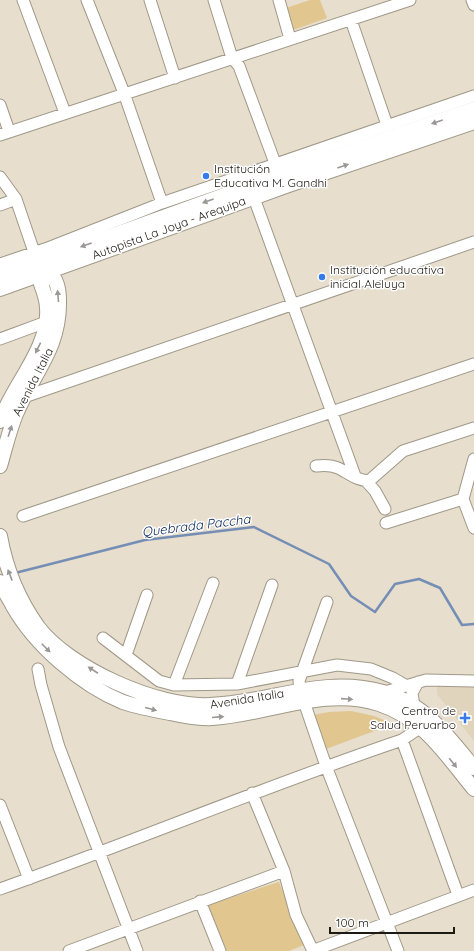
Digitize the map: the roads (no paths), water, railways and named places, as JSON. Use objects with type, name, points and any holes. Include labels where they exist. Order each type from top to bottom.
[{"type":"main road","name":"Autopista La Joya - Arequipa","points":[[0,276],[43,258],[474,109]]},
{"type":"main road","name":"Autopista La Joya - Arequipa","points":[[0,289],[43,258],[254,198],[474,122]]},
{"type":"main road","name":"Avenida Italia","points":[[0,421],[6,404],[39,346],[46,322],[47,308],[42,284],[43,258]]},
{"type":"main road","name":"Avenida Italia","points":[[0,466],[11,426],[24,397],[53,345],[58,322],[59,295],[57,279],[43,258]]},
{"type":"main road","name":"Avenida Italia","points":[[0,536],[4,560],[18,596],[39,628],[66,653],[98,674],[128,688],[154,697],[181,703],[210,706],[302,696],[368,701],[395,710],[422,727],[474,789]]},
{"type":"main road","name":"Avenida Italia","points":[[0,582],[19,617],[45,649],[79,677],[123,702],[179,715],[211,718],[349,685],[385,692],[414,706],[442,728],[474,768]]},
{"type":"street","points":[[23,0],[65,113]]},
{"type":"street","points":[[87,0],[124,93],[162,203]]},
{"type":"street","points":[[150,0],[175,78]]},
{"type":"street","points":[[214,0],[232,58],[239,66],[275,163]]},
{"type":"street","points":[[279,0],[290,39]]},
{"type":"street","points":[[0,104],[5,133],[410,0]]},
{"type":"street","points":[[472,0],[474,5]]},
{"type":"street","points":[[351,20],[387,125]]},
{"type":"street","points":[[0,264],[43,258],[162,203],[474,96]]},
{"type":"street","points":[[0,177],[16,199],[43,258]]},
{"type":"street","points":[[254,198],[291,304],[355,476]]},
{"type":"street","points":[[0,205],[16,199]]},
{"type":"street","points":[[6,404],[291,304],[474,242]]},
{"type":"street","points":[[0,339],[46,322]]},
{"type":"street","points":[[23,516],[474,364]]},
{"type":"street","points":[[366,481],[370,480],[403,451],[474,428]]},
{"type":"street","points":[[474,459],[463,499],[474,528]]},
{"type":"street","points":[[316,466],[332,467],[366,481],[375,491],[385,509]]},
{"type":"street","points":[[386,523],[463,499]]},
{"type":"street","points":[[174,685],[213,583]]},
{"type":"street","points":[[237,684],[272,585]]},
{"type":"street","points":[[126,656],[147,595]]},
{"type":"street","points":[[327,602],[299,681],[302,696],[326,766],[398,951]]},
{"type":"street","points":[[103,638],[159,681],[174,685],[237,684],[303,673],[319,667],[337,665],[351,665],[371,669],[393,678],[405,685]]},
{"type":"street","points":[[38,669],[41,685],[59,747],[137,951]]},
{"type":"street","points":[[385,692],[418,682],[442,680],[474,681]]},
{"type":"street","points":[[414,706],[412,693],[418,682]]},
{"type":"street","points":[[0,889],[100,854],[252,793],[402,740],[422,727]]},
{"type":"street","points":[[402,740],[458,895]]},
{"type":"street","points":[[252,793],[284,871],[296,914],[312,951],[474,890]]},
{"type":"street","points":[[0,805],[29,878]]},
{"type":"street","points":[[69,951],[284,871]]},
{"type":"street","points":[[200,901],[220,951]]},
{"type":"waterway","name":"Quebrada Paccha","points":[[15,573],[145,540],[254,527],[329,564],[351,596],[375,612],[395,584],[419,579],[440,588],[462,625],[474,624]]},
{"type":"place","name":"Institución Educativa M. Gandhi","points":[[206,176]]},
{"type":"place","name":"Institución educativa inicial Aleluya","points":[[322,277]]},
{"type":"place","name":"Centro de Salud Peruarbo","points":[[465,718]]}]
